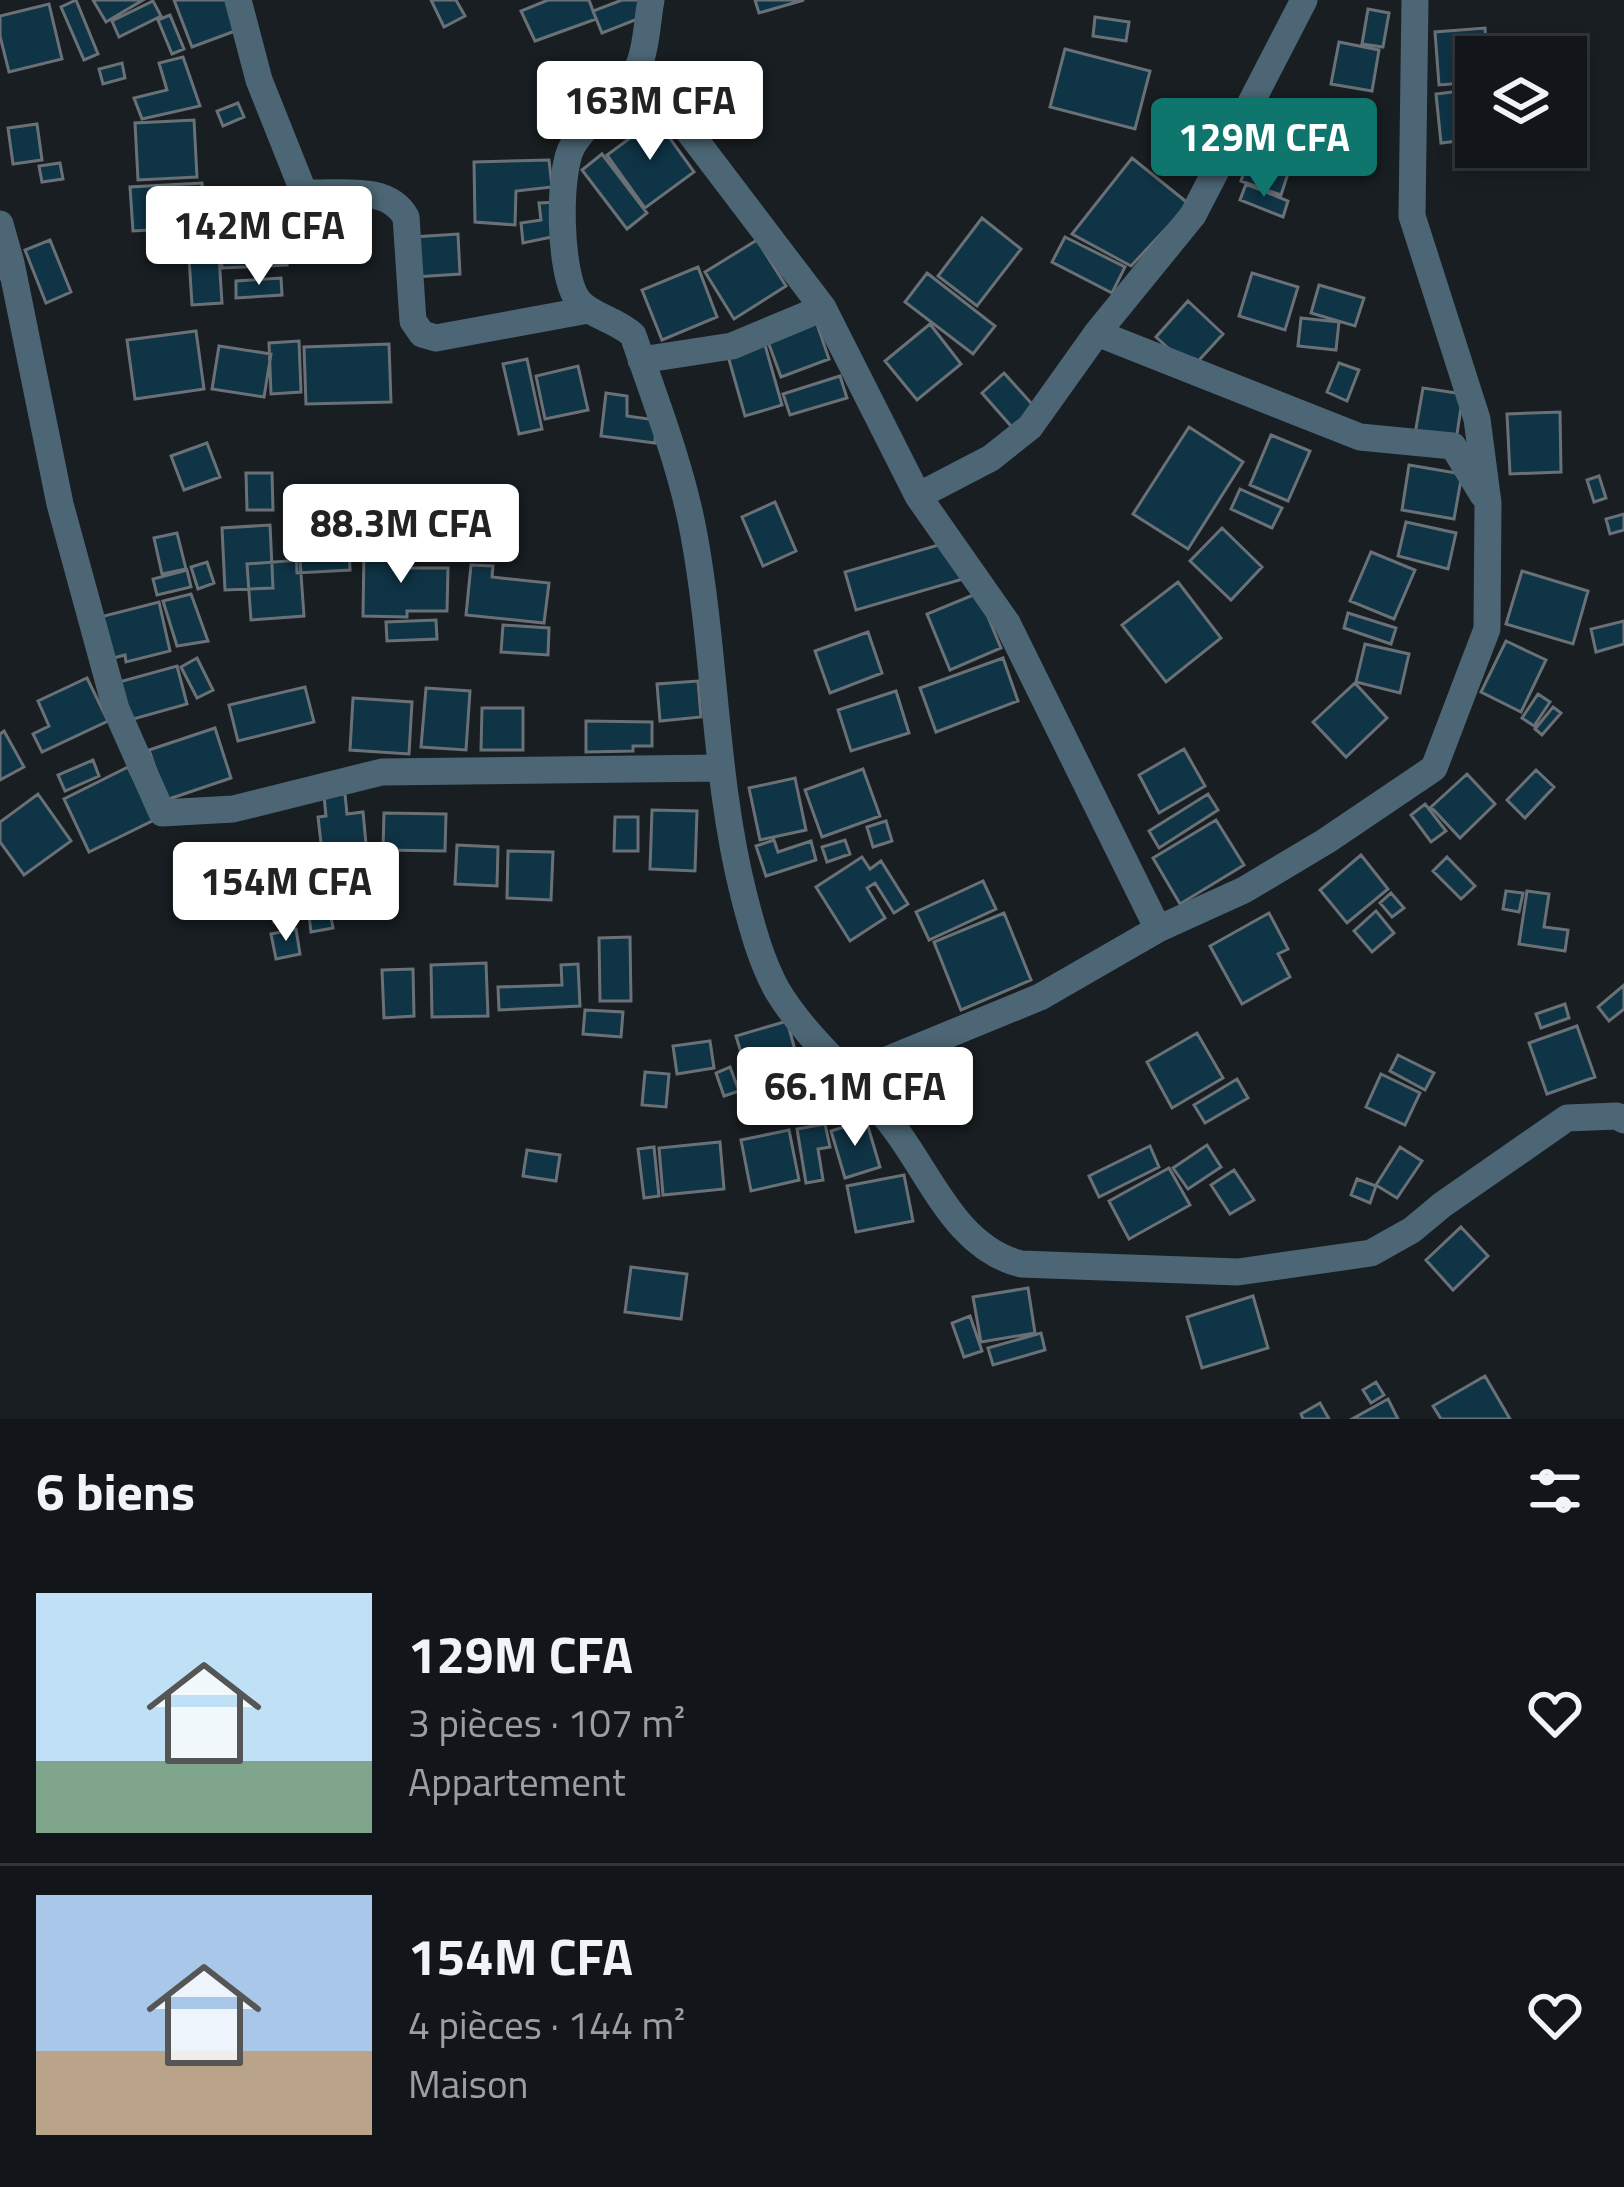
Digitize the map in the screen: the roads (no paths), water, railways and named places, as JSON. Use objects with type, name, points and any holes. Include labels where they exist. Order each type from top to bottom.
[{"type":"street","points":[[238,0],[259,80],[302,188],[309,193],[383,196],[398,202],[406,217],[413,321],[422,334],[436,338],[588,310],[617,320],[633,335],[694,536],[730,841],[754,935],[777,989],[812,1037],[894,1127],[956,1221],[977,1244],[1001,1259],[1022,1264],[1238,1272],[1371,1252],[1412,1229],[1567,1118],[1617,1116],[1624,1120]]},
{"type":"street","points":[[588,310],[570,284],[565,251],[565,162],[574,143],[639,66],[651,0]]},
{"type":"street","points":[[918,496],[991,458],[1030,427],[1097,333],[1193,214],[1304,0]]},
{"type":"street","points":[[850,1075],[1040,997],[1158,928],[1260,880],[1326,842],[1434,767],[1487,629],[1488,503],[1477,419],[1412,216],[1415,0]]},
{"type":"street","points":[[639,66],[823,308],[918,496],[1007,623],[1158,928]]},
{"type":"street","points":[[0,224],[60,504],[110,686],[163,813],[233,809],[382,772],[722,768]]},
{"type":"street","points":[[641,360],[732,346],[823,308]]},
{"type":"street","points":[[1097,333],[1360,437],[1454,446],[1488,503]]}]
